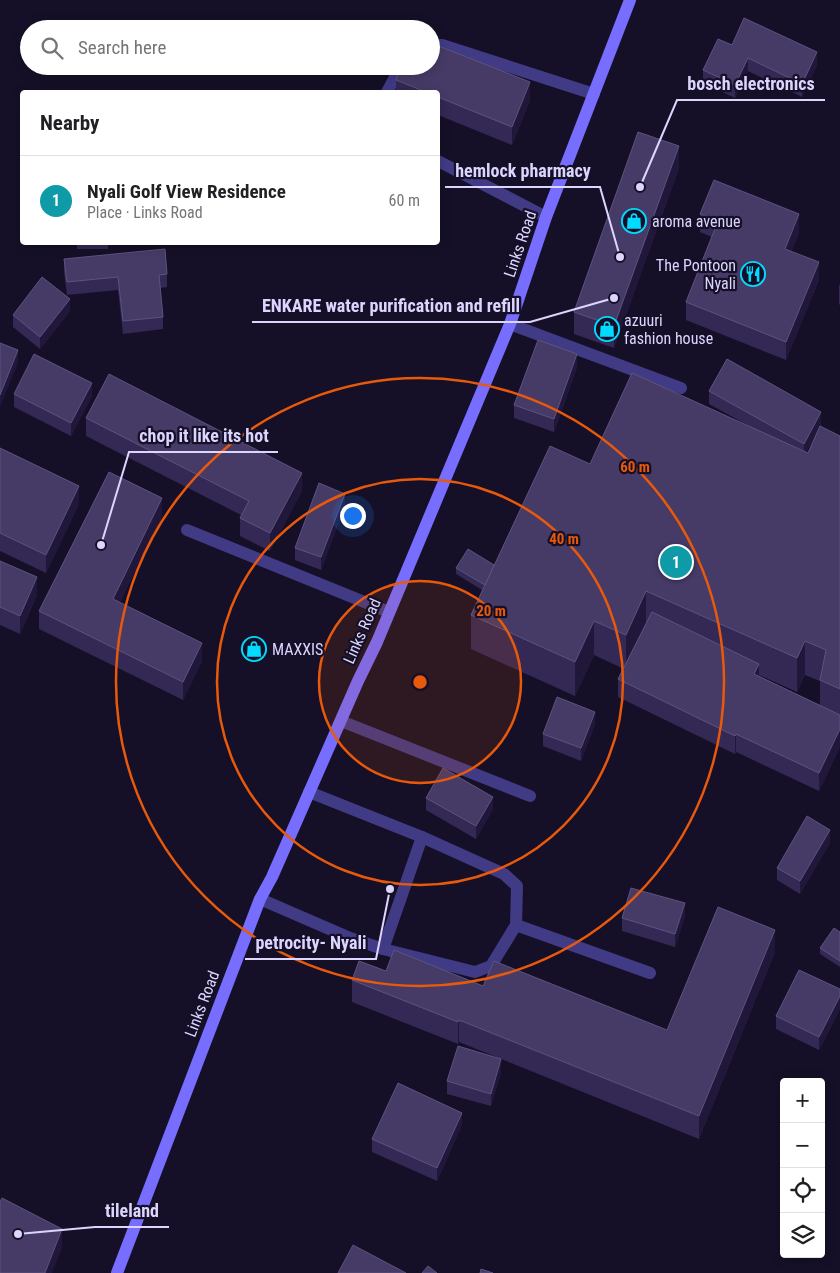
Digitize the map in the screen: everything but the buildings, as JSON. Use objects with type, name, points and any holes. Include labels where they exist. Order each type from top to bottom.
[{"type":"main road","name":"Links Road","points":[[116,1273],[260,899],[272,877],[377,642],[510,324],[546,217],[630,0]]},
{"type":"lane","points":[[440,45],[594,94]]},
{"type":"lane","points":[[388,90],[396,75]]},
{"type":"lane","points":[[440,162],[546,217]]},
{"type":"lane","points":[[510,324],[680,388]]},
{"type":"lane","points":[[187,530],[389,612]]},
{"type":"lane","points":[[341,721],[530,796]]},
{"type":"lane","points":[[260,899],[350,938],[383,949],[476,972],[491,966],[516,925],[517,886],[504,874],[422,837],[309,792]]},
{"type":"lane","points":[[383,949],[422,837]]},
{"type":"lane","points":[[516,925],[650,974]]},
{"type":"place","name":"bosch electronics","points":[[640,187]]},
{"type":"place","name":"aroma avenue","points":[[634,221]]},
{"type":"place","name":"hemlock pharmacy","points":[[620,257]]},
{"type":"place","name":"The Pontoon Nyali","points":[[753,274]]},
{"type":"place","name":"ENKARE water purification and refill","points":[[614,298]]},
{"type":"place","name":"azuuri fashion house","points":[[607,329]]},
{"type":"place","name":"chop it like its hot","points":[[101,545]]},
{"type":"place","name":"Nyali Golf View Residence","points":[[676,562]]},
{"type":"place","name":"MAXXIS","points":[[254,649]]},
{"type":"place","name":"petrocity- Nyali","points":[[390,889]]},
{"type":"place","name":"tileland","points":[[18,1234]]}]
